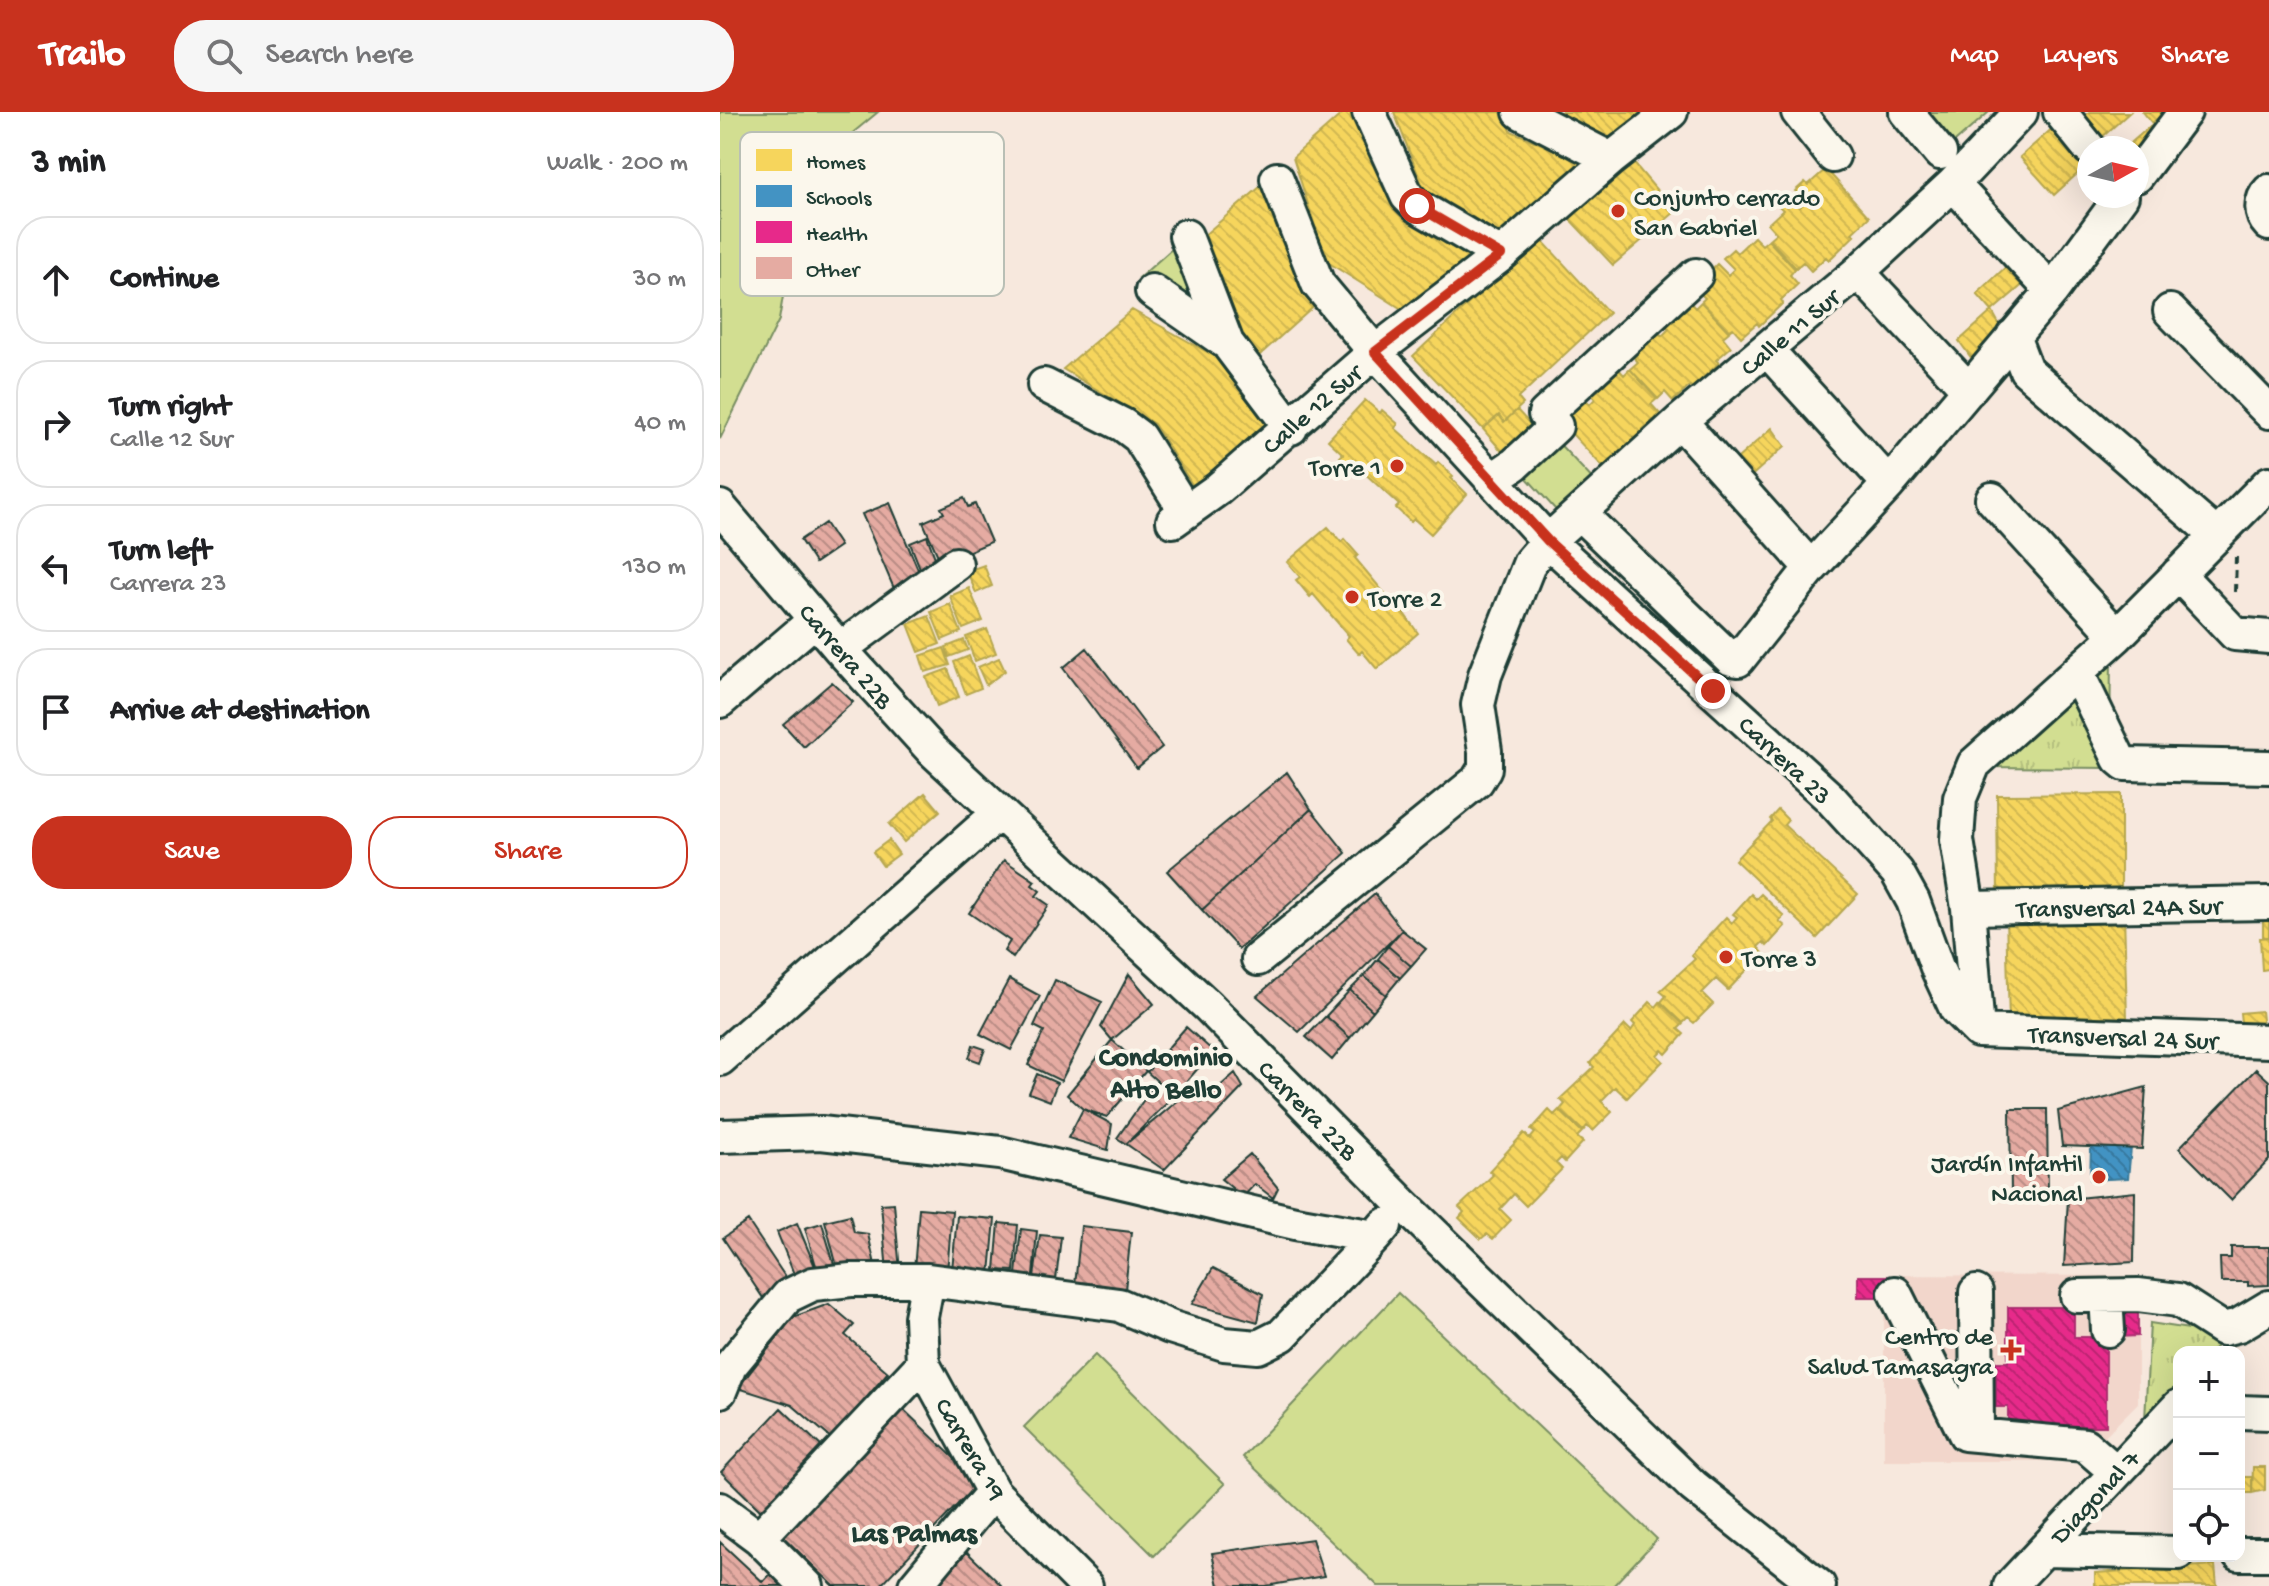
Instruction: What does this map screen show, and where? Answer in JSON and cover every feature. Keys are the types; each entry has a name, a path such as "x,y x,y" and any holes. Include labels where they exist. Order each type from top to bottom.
{"street":[{"path":"1369,112 1407,196 1417,206 1501,255"},
{"path":"1520,112 1611,159"},
{"name":"Calle 12 Sur","path":"1044,385 1123,425 1139,437 1180,516 1291,428 1375,352 1501,255 1611,159 1671,112"},
{"path":"1798,112 1833,156"},
{"path":"1906,112 1940,153"},
{"name":"Calle 11 Sur","path":"1258,959 1477,781 1485,768 1478,705 1485,675 1530,562 1548,541 1680,421 1858,272 1953,184 2021,112"},
{"path":"2060,112 2079,136"},
{"path":"2149,160 2185,112"},
{"name":"Carrera 23","path":"1277,179 1318,284 1375,352 1548,541 1829,797 1897,872 1913,901 1956,1009 1978,1031"},
{"path":"1953,184 2052,291"},
{"path":"2269,191 2262,209 2264,219 2269,224"},
{"path":"1579,513 1731,659 1738,660 1811,568 1889,484 2052,291 2113,208"},
{"path":"1186,236 1227,343 1291,428"},
{"path":"1858,272 1969,390"},
{"path":"1492,480 1515,464 1556,426 1545,414 1696,275"},
{"path":"1152,291 1227,343"},
{"path":"2170,311 2269,412"},
{"path":"2013,336 2026,370 2241,517"},
{"path":"1767,350 1889,484"},
{"path":"1680,421 1811,568"},
{"path":"1978,1031 1968,908 1957,840 1960,798 1974,764 2117,636 2178,574 2241,517 2269,483"},
{"path":"1992,499 2117,636"},
{"name":"Carrera 22B","path":"720,507 840,649 932,750 1208,1006 1403,1204 1693,1486 1819,1586"},
{"path":"840,649 956,564"},
{"path":"2178,574 2235,634 2269,637"},
{"path":"720,701 815,620"},
{"path":"2077,672 2119,759 2125,764 2269,767"},
{"path":"720,1059 999,813"},
{"name":"Transversal 24A Sur","path":"1968,908 2269,903"},
{"name":"Transversal 24 Sur","path":"1978,1031 2269,1041"},
{"path":"720,1136 821,1133 1000,1153 1295,1223 1375,1237"},
{"path":"720,1391 730,1366 788,1296 813,1284 851,1280 928,1280 1119,1305 1170,1327 1224,1344 1258,1347 1282,1335 1403,1204"},
{"name":"Carrera 19","path":"928,1280 921,1317 923,1364 993,1492 1086,1586"},
{"path":"1976,1292 1977,1435"},
{"path":"1895,1293 1965,1434 2085,1445 2116,1472"},
{"path":"2108,1330 2092,1296 2138,1295 2178,1300 2223,1329 2239,1325 2269,1308"},
{"path":"2234,1346 2269,1308"},
{"path":"759,1538 923,1364"},
{"path":"2245,1412 2269,1413"},
{"name":"Diagonal 7","path":"2010,1586 2173,1413"},
{"path":"915,1586 993,1492"},
{"path":"720,1509 759,1538 807,1586"},
{"path":"2044,1550 2173,1553"},
{"path":"2245,1554 2269,1554"}],"path":[{"path":"2235,634 2241,517"}],"shaded area":[{"name":"Centro de Salud Tamasagra","path":"1858,1275 2138,1276 2138,1403 2080,1461 1884,1461 1884,1298 1858,1297"}],"green space":[{"path":"720,112 878,112 854,132 740,132 740,296 783,296 779,320 720,439"},
{"path":"1918,112 1989,112 1948,148"},
{"path":"1183,239 1222,337 1139,278"},
{"path":"1551,435 1599,486 1564,519 1517,467"},
{"path":"2111,647 2110,768 1985,767"},
{"path":"1398,1293 1657,1539 1613,1586 1378,1586 1243,1457"},
{"path":"2150,1323 2228,1335 2217,1346 2173,1346 2173,1391 2145,1420"},
{"path":"1095,1355 1225,1484 1154,1556 1024,1427"}],"building: Homes":[{"path":"1344,112 1366,112 1405,212 1486,257 1416,318 1326,261 1293,157"},
{"path":"1394,112 1504,112 1511,131 1588,164 1503,241 1429,203"},
{"path":"1533,112 1653,112 1610,150"},
{"path":"2089,112 2130,112 2103,136 2097,136 2082,118"},
{"path":"2143,112 2165,112 2152,123"},
{"path":"2156,121 2164,131 2149,149 2149,136 2139,136"},
{"path":"2055,126 2077,151 2077,174 2054,195 2020,157"},
{"name":"Conjunto cerrado San Gabriel","path":"1627,155 1675,212 1613,265 1561,210"},
{"path":"1826,169 1869,217 1829,260 1826,257 1811,271 1803,262 1796,268 1769,239 1776,233 1768,224 1783,210 1779,206 1790,196 1800,207 1806,201 1795,191 1805,182 1808,185"},
{"path":"1267,181 1319,302 1252,362 1202,237"},
{"path":"1539,237 1609,313 1518,398 1523,404 1504,422 1499,415 1483,429 1413,356"},
{"path":"1754,237 1762,245 1768,240 1795,269 1790,275 1798,284 1759,326 1757,323 1741,337 1733,328 1729,331 1701,302 1705,298 1697,290 1712,276 1709,272 1717,264 1728,275 1734,269 1723,258 1733,249 1737,253"},
{"path":"2012,261 2027,281 1992,311 1977,294"},
{"path":"1687,299 1695,308 1701,302 1729,332 1723,337 1731,347 1692,388 1690,386 1673,401 1665,392 1658,399 1630,369 1638,362 1630,353 1652,325 1662,336 1669,329 1659,318"},
{"path":"1132,310 1236,368 1276,430 1198,494 1154,424 1063,369"},
{"path":"1992,311 2003,331 1972,359 1959,341"},
{"path":"1616,366 1624,375 1630,369 1657,399 1651,404 1660,414 1621,456 1618,453 1603,467 1559,420 1579,393 1590,404 1595,399 1586,388"},
{"name":"Torre 1","path":"1365,400 1398,424 1395,428 1436,465 1438,462 1467,494 1431,534 1414,519 1411,522 1396,508 1399,505 1359,468 1356,471 1340,457 1343,454 1328,440"},
{"path":"1517,410 1540,435 1511,462 1483,429 1499,415 1504,422"},
{"path":"1772,428 1785,446 1747,480 1730,465"},
{"name":"Torre 2","path":"1328,527 1358,555 1355,558 1390,600 1393,598 1418,633 1377,669 1362,651 1359,654 1346,639 1349,636 1313,594 1310,597 1296,580 1300,577 1287,562"},
{"path":"984,565 992,586 976,593 967,571"},
{"path":"969,588 983,621 963,629 950,596"},
{"path":"950,604 961,632 942,640 931,612"},
{"path":"929,616 940,644 919,652 908,624"},
{"path":"987,629 996,653 975,661 966,637"},
{"path":"964,640 968,650 949,657 946,647"},
{"path":"944,648 950,665 925,672 920,656"},
{"path":"969,656 981,688 966,694 954,662"},
{"path":"999,658 1005,671 986,685 978,667"},
{"path":"948,669 959,697 937,706 926,677"},
{"path":"925,793 940,811 904,842 889,824"},
{"path":"2121,794 2121,896 1998,900 1997,795"},
{"path":"1778,810 1788,820 1784,825 1858,894 1817,938 1735,860 1772,821 1770,819"},
{"path":"889,840 899,854 883,866 873,852"},
{"name":"Torre 3","path":"1751,894 1756,899 1761,894 1784,916 1779,921 1785,926 1767,946 1763,942 1758,947 1763,953 1728,990 1716,979 1702,993 1713,1004 1694,1023 1688,1018 1683,1023 1661,1002 1666,996 1660,991 1695,959 1691,955 1726,917 1732,923 1737,917 1733,914"},
{"path":"2124,914 2127,1017 2009,1021 2006,917"},
{"path":"2263,919 2269,919 2269,937 2263,937"},
{"path":"2269,937 2269,969 2262,970 2260,938"},
{"path":"1650,1002 1656,1007 1660,1002 1683,1024 1678,1029 1684,1034 1666,1054 1662,1050 1657,1055 1663,1061 1627,1098 1615,1087 1601,1101 1612,1112 1593,1131 1587,1126 1583,1131 1560,1110 1565,1104 1560,1099 1594,1067 1590,1063 1625,1025 1631,1031 1635,1025 1632,1022"},
{"path":"2261,1011 2263,1029 2242,1032 2240,1013"},
{"path":"1549,1110 1554,1115 1559,1110 1582,1132 1577,1137 1583,1142 1565,1162 1561,1158 1556,1163 1562,1169 1526,1206 1514,1194 1500,1209 1511,1220 1493,1239 1487,1234 1481,1239 1459,1218 1464,1212 1459,1207 1493,1175 1489,1171 1524,1133 1530,1139 1535,1133 1531,1130"},
{"path":"2253,1467 2265,1467 2265,1490 2252,1493"},
{"path":"2245,1477 2252,1477 2252,1493 2245,1493"},
{"path":"2215,1565 2217,1586 2095,1586 2095,1573"}],"building: Schools":[{"path":"2091,1147 2131,1148 2128,1178 2090,1180"}],"building: Health":[{"path":"1858,1276 1887,1276 1887,1297 1858,1297"},
{"name":"Centro de Salud Tamasagra","path":"2008,1307 2074,1307 2074,1337 2106,1337 2106,1426 2008,1426 2008,1407 1996,1407 1996,1362 2008,1362"},
{"path":"2117,1307 2138,1307 2138,1336 2117,1337"}],"building: Other":[{"path":"964,498 968,507 975,504 991,542 941,563 923,522 944,513 941,508"},
{"path":"890,503 922,579 895,591 862,514"},
{"path":"825,523 840,546 815,563 800,540"},
{"path":"927,536 938,566 922,573 910,543"},
{"path":"1087,648 1162,747 1137,768 1063,668"},
{"path":"832,682 853,702 804,747 783,724"},
{"path":"1287,772 1311,809 1202,910 1167,871"},
{"path":"1311,809 1346,853 1239,949 1202,910"},
{"path":"1004,860 1035,881 1032,885 1040,891 1036,896 1049,905 1013,958 1004,951 1010,941 969,913"},
{"path":"1375,894 1402,930 1299,1032 1257,996"},
{"path":"1402,930 1426,949 1411,966 1388,946"},
{"path":"1388,946 1411,966 1400,978 1378,959"},
{"path":"1378,959 1400,978 1386,995 1364,976"},
{"path":"1129,974 1154,1004 1112,1040 1101,1027"},
{"path":"1364,976 1386,995 1373,1011 1350,990"},
{"path":"1009,979 1040,996 1011,1050 980,1034"},
{"path":"1055,980 1102,1002 1061,1081 1028,1065 1044,1031 1034,1026"},
{"path":"1350,990 1373,1011 1350,1038 1326,1016"},
{"path":"1326,1016 1350,1038 1332,1060 1306,1037"},
{"path":"1186,1027 1213,1051 1174,1096 1147,1072"},
{"path":"1112,1040 1146,1071 1107,1117 1083,1109 1067,1095"},
{"path":"973,1045 985,1049 980,1062 969,1058"},
{"path":"2256,1069 2269,1081 2269,1160 2231,1200 2179,1148"},
{"path":"1235,1073 1243,1087 1164,1170 1126,1144 1192,1089 1201,1103"},
{"path":"1037,1074 1057,1083 1050,1101 1029,1093"},
{"path":"1157,1081 1174,1096 1126,1144 1117,1138"},
{"path":"2146,1087 2142,1149 2062,1146 2058,1111"},
{"path":"1083,1109 1112,1124 1108,1150 1068,1138"},
{"path":"2010,1109 2047,1109 2048,1194 2011,1194"},
{"path":"1250,1154 1278,1188 1273,1198 1255,1184 1243,1197 1221,1179"},
{"path":"2135,1192 2134,1262 2064,1266 2068,1199"},
{"path":"894,1203 900,1271 887,1272 881,1204"},
{"path":"919,1208 952,1211 947,1273 914,1270"},
{"path":"850,1215 854,1232 868,1234 876,1269 840,1278 825,1221"},
{"path":"957,1216 995,1219 990,1273 952,1270"},
{"path":"748,1221 788,1281 763,1298 723,1238"},
{"path":"797,1223 819,1276 798,1284 777,1232"},
{"path":"822,1223 836,1271 819,1276 805,1228"},
{"path":"999,1223 1018,1225 1014,1271 995,1270"},
{"path":"1081,1226 1131,1232 1125,1290 1075,1285"},
{"path":"1021,1229 1037,1231 1033,1276 1016,1274"},
{"path":"1040,1235 1061,1237 1056,1280 1034,1277"},
{"path":"2231,1247 2269,1247 2269,1285 2221,1282 2220,1258 2231,1258"},
{"path":"1213,1268 1263,1294 1258,1322 1192,1304"},
{"path":"829,1304 854,1325 845,1335 888,1372 832,1439 792,1405 738,1388 793,1317"},
{"path":"901,1407 979,1482 880,1586 834,1586 780,1534"},
{"path":"781,1408 823,1448 762,1512 721,1472"},
{"path":"1312,1539 1324,1576 1266,1586 1219,1586 1212,1553"},
{"path":"720,1542 763,1582 776,1568 795,1586 720,1586"},
{"path":"967,1552 1000,1586 939,1586 936,1583"}],"place":[{"name":"Conjunto cerrado San Gabriel","path":"1618,211"},
{"name":"Torre 1","path":"1397,466"},
{"name":"Torre 2","path":"1352,597"},
{"name":"Torre 3","path":"1726,957"},
{"name":"Jardín Infantil Nacional","path":"2099,1177"},
{"name":"Centro de Salud Tamasagra","path":"2011,1350"}],"district":[{"name":"Condominio Alto Bello","path":"1166,1071"},
{"name":"Las Palmas","path":"914,1531"}],"route":[{"path":"1417,206 1501,255 1375,352 1548,541 1713,691"}]}
